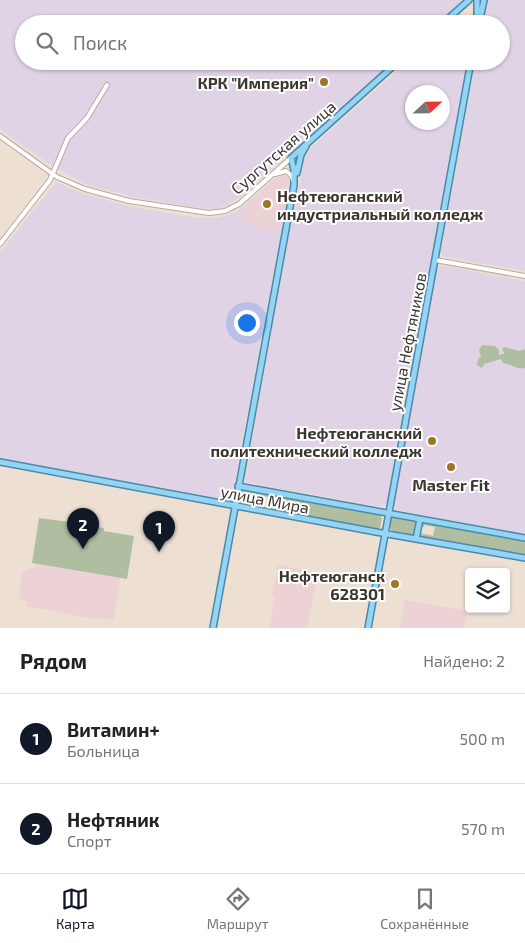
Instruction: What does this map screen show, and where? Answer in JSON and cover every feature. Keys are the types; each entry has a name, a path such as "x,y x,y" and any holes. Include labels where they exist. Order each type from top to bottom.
{"main road":[{"path":"452,15 469,0"},
{"path":"477,0 478,15"},
{"path":"480,15 484,0"},
{"name":"Сургутская улица","path":"291,158 389,70"},
{"name":"улица Нефтяников","path":"368,628 469,70"},
{"path":"213,628 294,186 301,155 308,142"},
{"path":"291,158 294,170 294,186"},
{"name":"улица Мира","path":"0,462 385,534 525,558"},
{"name":"улица Мира","path":"238,486 525,538"},
{"path":"416,539 420,519"}],"street":[{"path":"0,244 53,174 68,138 87,118 107,85"},
{"name":"Сургутская улица","path":"0,136 53,174 84,189 106,196 209,213 220,212 234,206 291,158"},
{"path":"271,176 280,171 286,171 291,175 294,186"},
{"path":"435,260 525,276"}],"shaded area":[{"path":"0,0 462,0 446,15 15,15 15,70 385,70 240,197 228,205 216,209 133,197 85,184 52,166 0,129"},
{"path":"486,0 525,0 525,271 445,257 441,251 473,70 510,70 510,15 484,15"},
{"path":"398,70 465,70 387,503 381,507 245,482 290,226 305,158 310,148"},
{"path":"281,176 289,178 290,184 233,491 230,498 222,501 0,459 0,252 56,182 80,193 132,207 199,218 217,218 240,209 274,179"},
{"name":"Нефтеюганский индустриальный колледж","path":"281,176 289,178 289,183 285,208 278,232 266,230 242,220 241,214 253,200"},
{"path":"443,266 525,281 525,535 394,508 437,270"},
{"path":"36,564 120,578 114,620 99,618 99,620 26,606 27,601 19,599 22,572 36,566"},
{"path":"278,565 318,573 307,628 270,628 275,595 272,595"},
{"path":"405,600 465,611 467,613 464,628 400,628"}],"green space":[{"path":"482,345 495,346 499,350 499,355 505,353 502,350 504,347 519,351 525,349 525,368 503,363 501,359 484,364 482,368 477,365 478,359 481,357 479,350"},
{"path":"243,490 378,513 382,518 380,528 374,529 282,512 282,500 254,494 251,506 243,505 240,501"},
{"path":"394,516 417,520 414,536 390,529 391,518"},
{"path":"39,518 92,524 92,526 104,528 104,531 134,536 127,579 32,563"},
{"path":"422,522 525,540 525,555 420,537 418,535 420,533 433,536 435,527 421,526"}],"place":[{"name":"КРК \"Империя\"","path":"324,82"},
{"name":"Нефтеюганский индустриальный колледж","path":"267,204"},
{"name":"Нефтеюганский политехнический колледж","path":"432,441"},
{"name":"Master Fit","path":"451,467"},
{"name":"Нефтяник","path":"83,549"},
{"name":"Витамин+","path":"159,552"},
{"name":"Нефтеюганск 628301","path":"395,584"}]}
